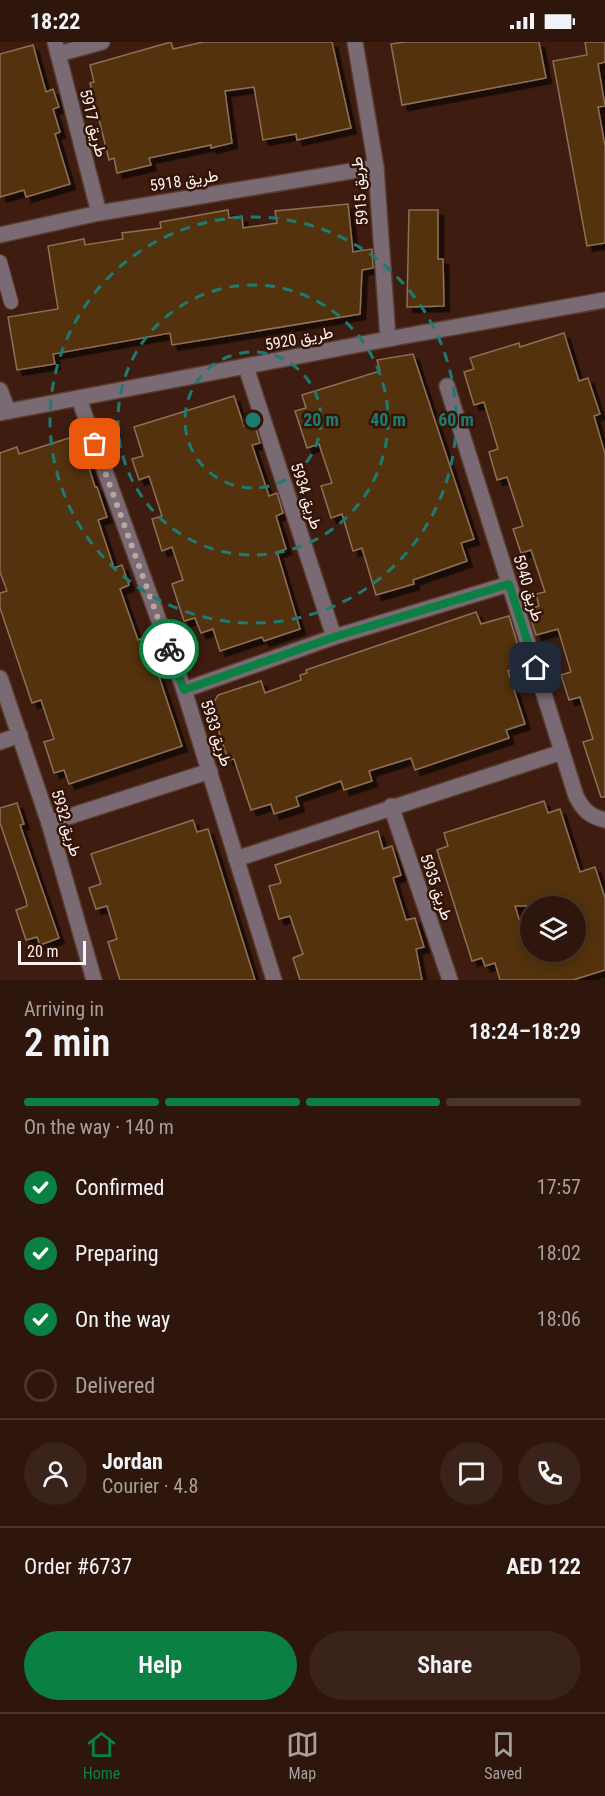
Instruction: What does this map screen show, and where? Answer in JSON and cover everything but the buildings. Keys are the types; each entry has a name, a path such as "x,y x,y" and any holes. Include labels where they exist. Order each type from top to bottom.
{"street":[{"path":"56,48 102,42"},
{"name":"طريق 5915","path":"355,42 376,167 388,339"},
{"name":"طريق 5917","path":"56,48 99,213"},
{"name":"طريق 5918","path":"0,235 99,213 376,167"},
{"name":"طريق 5920","path":"4,412 388,339 604,305"},
{"name":"طريق 5934","path":"246,367 334,637"},
{"name":"طريق 5940","path":"447,386 562,752 582,808 592,817 605,820"},
{"path":"0,390 4,412"},
{"name":"طريق 5933","path":"79,399 184,690 274,980"},
{"path":"184,690 334,637 509,584"},
{"name":"طريق 5932","path":"0,678 49,823 94,980"},
{"path":"0,742 20,735"},
{"path":"237,859 391,806 562,752"},
{"path":"49,823 210,771"},
{"name":"طريق 5935","path":"391,806 450,980"}],"lane":[{"path":"0,262 11,302"}],"way so far":[{"path":"95,444 169,649"}],"route":[{"path":"169,649 184,690 334,637 509,584 536,668"}]}
